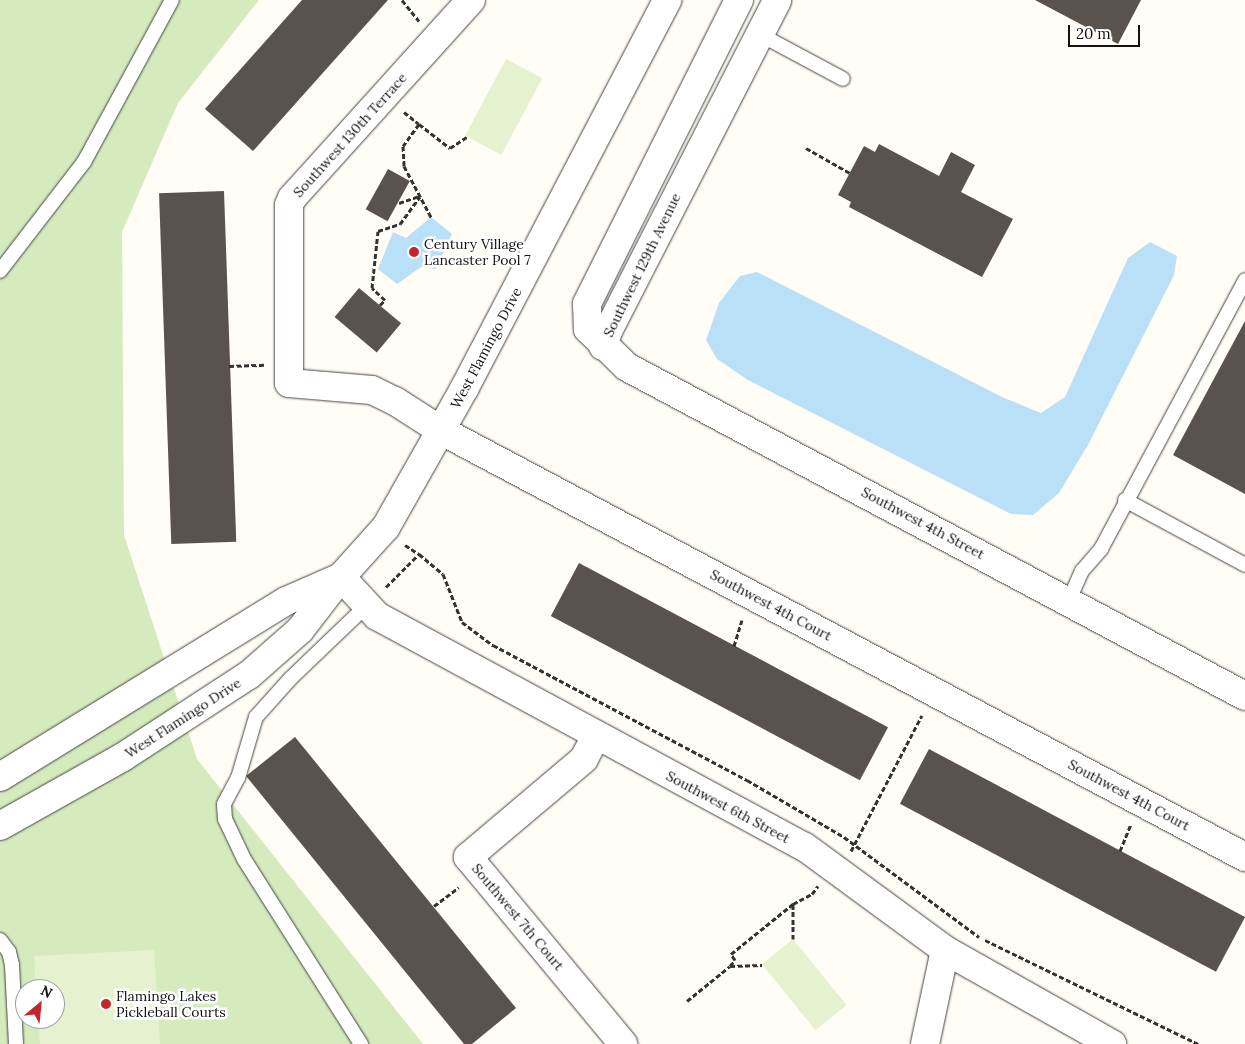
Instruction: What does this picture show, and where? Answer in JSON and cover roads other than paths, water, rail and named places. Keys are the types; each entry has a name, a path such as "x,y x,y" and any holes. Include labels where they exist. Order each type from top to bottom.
{"street":[{"name":"Southwest 130th Terrace","path":"289,374 289,205 472,0"},
{"name":"West Flamingo Drive","path":"0,826 123,756 250,675 300,630 341,577 390,522 442,431 668,0"},
{"name":"Southwest 129th Avenue","path":"739,0 588,304 588,329 604,346 622,303 776,0"},
{"name":"Southwest 4th Street","path":"604,346 627,367 1068,600 1245,696"},
{"name":"Southwest 4th Court","path":"289,374 372,390 442,431 1245,856"},
{"name":"West Flamingo Drive","path":"0,776 286,601 341,577"},
{"name":"Southwest 6th Street","path":"341,577 376,616 805,847 945,950 1112,1044"},
{"name":"Southwest 7th Court","path":"596,736 584,759 468,857 623,1044"},
{"path":"925,1044 945,950"}],"lane":[{"path":"0,271 84,162 172,0"},
{"path":"760,34 843,79"},
{"path":"1068,600 1082,572 1101,549 1125,500 1245,280"},
{"path":"1125,500 1245,564"},
{"path":"362,1044 244,859 225,819 224,804 238,778 256,717 291,678 366,605"},
{"path":"0,940 9,952 12,965 16,1038 8,1044"}],"water":[{"name":"Century Village Lancaster Pool 7","path":"431,217 452,234 436,269 421,267 397,284 378,269 393,232 406,238"},
{"path":"1150,242 1177,256 1174,275 1089,443 1059,493 1033,515 1011,514 748,380 717,359 706,340 719,303 740,276 757,272 1002,397 1041,413 1065,397 1128,258"}],"place":[{"name":"Century Village Lancaster Pool 7","path":"414,252"},
{"name":"Flamingo Lakes Pickleball Courts","path":"106,1004"}]}
